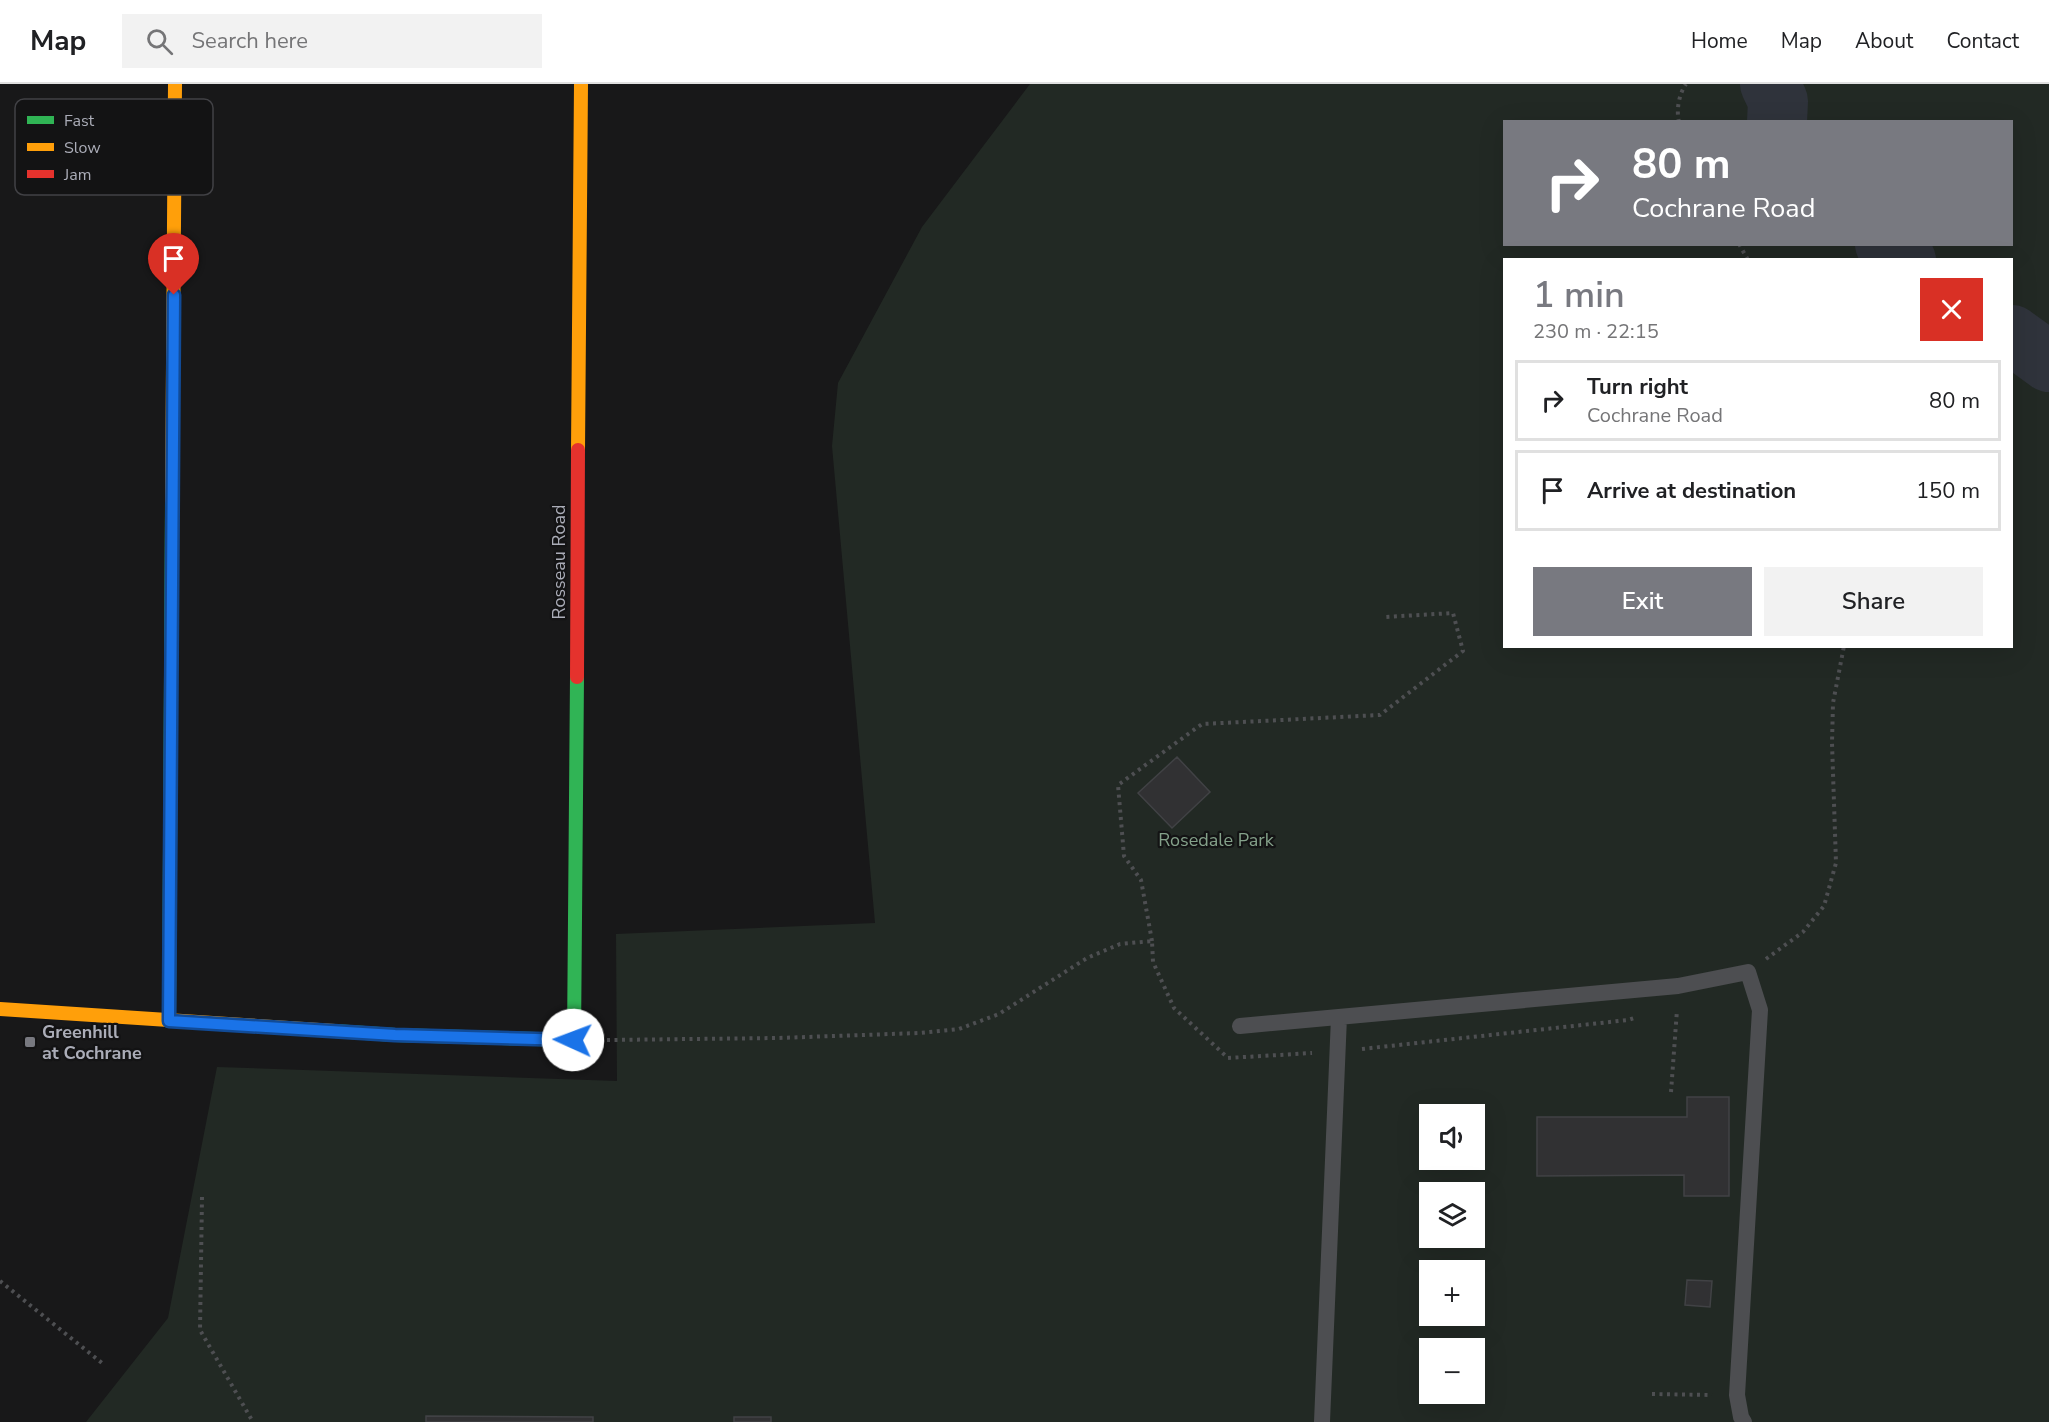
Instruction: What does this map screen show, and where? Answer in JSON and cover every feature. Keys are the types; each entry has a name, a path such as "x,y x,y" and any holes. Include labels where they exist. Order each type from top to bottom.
{"street":[{"path":"175,84 175,99"},
{"name":"Rosseau Road","path":"573,1040 581,84"},
{"path":"169,1021 174,195"},
{"path":"0,1009 395,1035 573,1040"}],"lane":[{"path":"1240,1026 1678,986 1748,972 1760,1010 1737,1395 1744,1422"},
{"path":"1322,1422 1339,1017"}],"path":[{"path":"1679,120 1680,100 1686,84"},
{"path":"1385,617 1453,614 1463,651 1380,715 1202,724 1118,785 1124,856 1141,879 1152,941 1153,962 1174,1008 1228,1058 1338,1052 1628,1020 1638,1016"},
{"path":"1748,972 1803,932 1824,906 1836,863 1833,703 1844,648"},
{"path":"573,1040 778,1038 919,1033 959,1029 999,1014 1087,958 1120,944 1152,941"},
{"path":"1671,1092 1678,986"},
{"path":"202,1197 200,1330 253,1422"},
{"path":"0,1281 102,1363"},
{"path":"1652,1394 1737,1395"}],"green space":[{"name":"Rosedale Park","path":"1030,84 2049,84 2049,1422 86,1422 168,1318 217,1067 617,1081 616,934 875,923 832,446 838,383 922,227"}],"building":[{"path":"1177,757 1210,792 1172,828 1138,793"},
{"path":"1687,1097 1729,1097 1729,1196 1684,1196 1684,1175 1537,1176 1537,1117 1687,1117"},
{"path":"1687,1280 1712,1281 1710,1307 1685,1305"},
{"path":"426,1416 593,1417 593,1422 426,1422"},
{"path":"734,1417 771,1417 771,1422 734,1422"}],"waterway":[{"path":"1770,84 1778,101 1777,120"},
{"path":"1888,246 1903,258"},
{"path":"2013,336 2049,362"}],"traffic: fast":[{"path":"169,1021 172,501"},
{"path":"335,1031 574,1040 577,677"}],"traffic: slow":[{"path":"175,84 175,99"},
{"path":"578,450 581,84"},
{"path":"172,501 174,195"},
{"path":"0,1009 335,1031"}],"traffic: jam":[{"path":"577,677 578,450"}],"place":[{"name":"Greenhill at Cochrane","path":"30,1042"}],"route":[{"path":"174,295 169,1021 395,1035 573,1040"}]}
